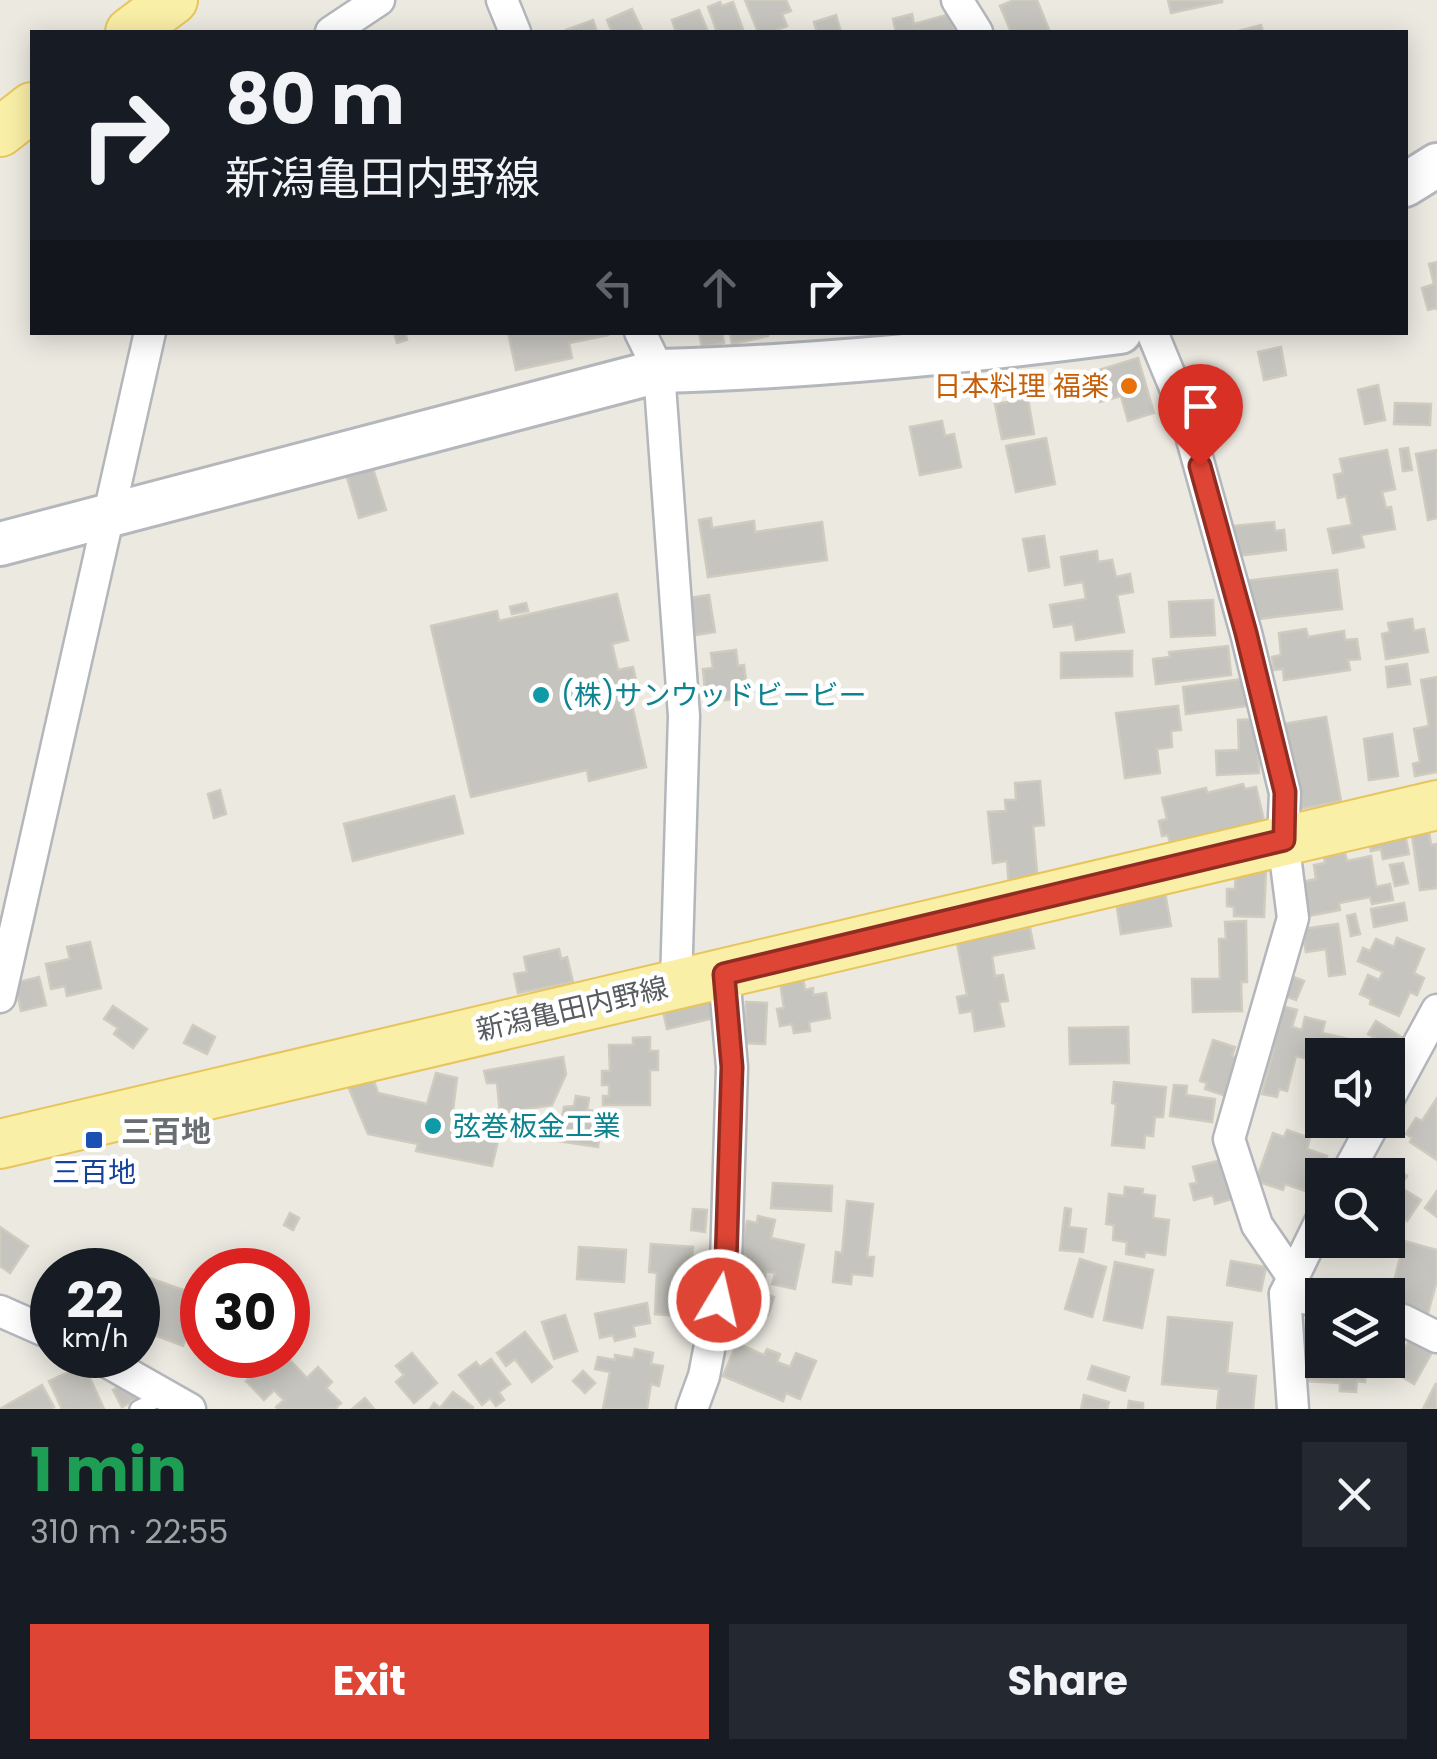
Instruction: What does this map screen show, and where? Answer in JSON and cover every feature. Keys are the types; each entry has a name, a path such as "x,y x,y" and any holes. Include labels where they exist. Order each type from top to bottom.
{"main road":[{"path":"133,30 173,0"},
{"path":"0,132 30,109"},
{"name":"新潟亀田内野線","path":"0,1144 1437,805"}],"street":[{"path":"334,30 379,0"},
{"path":"502,0 515,30"},
{"path":"957,0 977,30"},
{"path":"1408,183 1437,165"},
{"path":"0,997 149,335"},
{"path":"641,335 658,371 684,716 676,984"},
{"path":"0,544 658,371 758,368 978,351 1098,335"},
{"path":"1153,335 1184,407 1285,792 1284,840 1293,918 1229,1140 1256,1225 1289,1285 1293,1409"},
{"path":"692,1409 704,1376 726,1262 732,1067 724,974"},
{"path":"1405,1069 1437,1010"},
{"path":"1289,1285 1305,1253"},
{"path":"1289,1285 1305,1293"},
{"path":"0,1311 30,1324"},
{"path":"1405,1321 1437,1337"},
{"path":"127,1378 164,1404"}],"building":[{"path":"745,0 786,0 791,11 782,14 787,26 757,30"},
{"path":"1014,0 1037,0 1049,30 1010,30 1000,6"},
{"path":"1168,0 1222,0 1222,2 1171,13"},
{"path":"733,2 743,30 716,30 708,7"},
{"path":"632,9 642,30 611,30 607,20"},
{"path":"699,10 707,30 675,30 672,20"},
{"path":"912,14 914,24 950,14 954,30 896,30 893,19"},
{"path":"836,15 840,30 816,30 814,22"},
{"path":"593,20 596,30 566,30"},
{"path":"1437,262 1437,310 1428,310 1422,288 1434,284 1429,264"},
{"path":"395,335 406,335 407,340 397,343"},
{"path":"509,335 608,335 569,343 572,358 516,370"},
{"path":"700,335 723,335 724,343 702,347"},
{"path":"730,335 768,335 768,336 732,344"},
{"path":"1281,347 1286,375 1264,380 1258,352"},
{"path":"1138,358 1154,413 1128,421 1121,396 1100,402 1092,372"},
{"path":"1378,385 1385,420 1365,424 1358,390"},
{"path":"1028,399 1034,434 1002,439 995,404"},
{"path":"1395,403 1431,404 1430,425 1394,424"},
{"path":"942,421 945,436 954,434 961,467 920,475 910,427"},
{"path":"1046,438 1055,484 1016,492 1006,446"},
{"path":"1408,448 1412,470 1403,471 1400,449"},
{"path":"1387,450 1395,489 1382,492 1386,508 1391,507 1395,529 1361,535 1364,547 1333,553 1328,529 1352,525 1346,496 1338,498 1334,475 1343,473 1340,459"},
{"path":"1437,450 1437,518 1428,520 1416,454"},
{"path":"373,469 386,510 359,518 347,477"},
{"path":"711,518 712,528 754,521 755,532 822,522 827,560 708,577 699,520"},
{"path":"1274,522 1275,531 1284,530 1286,550 1236,556 1232,526"},
{"path":"1044,536 1049,567 1029,571 1023,539"},
{"path":"1097,551 1098,562 1112,560 1116,577 1130,574 1133,592 1117,595 1124,632 1076,640 1073,624 1054,627 1050,605 1086,599 1083,582 1065,585 1061,557"},
{"path":"1337,570 1342,609 1250,620 1244,581"},
{"name":"(株)サンウッドビービー","path":"617,594 628,640 612,644 618,670 633,667 639,694 630,696 646,767 589,781 587,770 471,797 431,626 497,611 499,621"},
{"path":"709,595 715,632 695,635 689,598"},
{"path":"1213,600 1215,635 1171,637 1169,602"},
{"path":"526,603 528,611 512,614 510,607"},
{"path":"1412,619 1414,631 1424,629 1428,652 1386,659 1382,634 1390,632 1388,623"},
{"path":"1306,629 1308,637 1344,631 1345,640 1357,639 1360,659 1348,660 1350,670 1284,680 1283,669 1274,670 1272,657 1281,655 1279,633"},
{"path":"1228,646 1231,675 1156,684 1153,659 1170,657 1169,652"},
{"path":"736,650 738,666 744,665 748,698 706,702 703,669 713,668 711,653"},
{"path":"1132,651 1132,676 1061,678 1061,653"},
{"path":"1407,664 1410,684 1388,687 1386,667"},
{"path":"1437,677 1437,772 1415,776 1413,764 1420,762 1414,729 1429,726 1421,680"},
{"path":"1243,679 1247,706 1186,714 1183,687"},
{"path":"1178,706 1181,730 1171,731 1172,747 1157,749 1160,773 1125,778 1116,713"},
{"path":"1326,717 1341,801 1299,809 1283,724"},
{"path":"1257,719 1259,773 1217,775 1216,751 1239,750 1238,720"},
{"path":"1392,734 1398,776 1369,780 1364,739"},
{"path":"1040,781 1044,825 1033,826 1038,883 1009,886 1007,861 993,863 988,812 1006,811 1005,800 1016,800 1015,783"},
{"path":"1243,784 1245,789 1256,787 1265,825 1171,847 1168,835 1162,836 1159,821 1167,819 1162,798"},
{"path":"220,790 226,814 214,818 208,794"},
{"path":"454,796 463,833 353,861 344,824"},
{"path":"1403,825 1409,854 1383,859 1381,849 1371,851 1366,832"},
{"path":"1429,832 1431,845 1437,844 1437,888 1420,890 1412,835"},
{"path":"1345,853 1347,861 1371,856 1376,887 1390,884 1393,900 1372,904 1370,897 1339,903 1340,910 1308,916 1302,882 1316,879 1314,865 1325,863 1324,857"},
{"path":"1403,863 1408,883 1395,886 1390,865"},
{"path":"1236,867 1266,868 1264,917 1234,916 1234,907 1227,906 1227,889 1235,889"},
{"path":"1164,887 1171,926 1121,934 1115,894"},
{"path":"1404,903 1407,920 1374,927 1371,909"},
{"path":"1355,914 1360,934 1351,936 1347,916"},
{"path":"1246,921 1247,982 1241,982 1242,1011 1193,1012 1192,979 1220,979 1219,939 1226,939 1225,922"},
{"path":"1338,924 1345,974 1329,976 1326,949 1306,952 1302,929"},
{"path":"969,928 988,935 1030,928 1034,948 992,956 995,976 1003,975 1008,1001 999,1002 1004,1026 975,1031 972,1011 960,1013 957,997 967,995 957,943 971,940"},
{"path":"1397,938 1424,949 1414,973 1424,978 1417,995 1410,992 1399,1016 1370,1004 1371,999 1360,994 1368,975 1379,980 1383,972 1358,961 1363,948 1370,951 1376,939 1394,947"},
{"path":"90,942 101,988 67,996 65,986 51,989 46,964 70,959 67,947"},
{"path":"559,949 561,959 567,957 573,982 518,993 514,974 527,972 524,957"},
{"path":"1291,976 1304,981 1296,1000 1284,996"},
{"path":"39,977 46,1005 21,1011 15,983"},
{"path":"803,978 805,990 813,988 813,995 826,993 830,1018 809,1022 810,1031 794,1033 792,1024 780,1026 777,1009 784,1008 780,982"},
{"path":"714,990 714,1018 667,1029 661,1002"},
{"path":"746,1002 767,1003 765,1044 745,1043"},
{"path":"1277,1005 1297,1010 1292,1027 1302,1030 1305,1017 1325,1022 1322,1033 1344,1038 1305,1038 1305,1058 1296,1056 1287,1091 1279,1089 1277,1097 1262,1094 1274,1048 1267,1047"},
{"path":"113,1006 147,1029 133,1048 114,1034 118,1028 104,1019"},
{"path":"1376,1021 1402,1038 1374,1038 1368,1034"},
{"path":"193,1025 215,1037 207,1054 184,1043"},
{"path":"1128,1027 1129,1063 1070,1064 1069,1028"},
{"path":"650,1037 650,1051 658,1051 658,1070 650,1070 650,1105 603,1105 603,1096 609,1096 609,1085 602,1085 602,1071 610,1071 609,1045 633,1045 633,1038"},
{"path":"1213,1040 1235,1047 1232,1056 1240,1059 1229,1097 1205,1089 1207,1083 1200,1081"},
{"path":"563,1057 566,1074 552,1105 500,1113 497,1083 487,1083 484,1071"},
{"name":"弦巻板金工業","path":"371,1073 378,1093 427,1104 436,1073 457,1078 453,1110 503,1119 492,1166 416,1151 418,1144 368,1134 348,1086"},
{"path":"1114,1082 1166,1087 1163,1117 1155,1117 1153,1136 1145,1135 1144,1148 1112,1145"},
{"path":"1174,1085 1187,1086 1186,1095 1215,1099 1212,1122 1170,1116"},
{"path":"576,1096 589,1098 587,1110 602,1112 598,1147 558,1141 564,1107 574,1106"},
{"path":"1437,1098 1437,1160 1410,1142 1412,1138 1406,1134 1416,1118 1422,1121"},
{"path":"1287,1130 1310,1138 1307,1149 1327,1156 1305,1158 1305,1191 1285,1184 1283,1190 1256,1181 1273,1133 1284,1137"},
{"path":"1222,1160 1232,1199 1215,1204 1213,1195 1194,1200 1190,1184 1197,1183 1193,1167"},
{"path":"773,1183 832,1186 831,1211 771,1208"},
{"path":"1125,1187 1143,1189 1142,1194 1155,1196 1153,1218 1169,1220 1165,1255 1126,1254 1127,1242 1113,1240 1114,1225 1106,1224 1109,1194 1124,1196"},
{"path":"1405,1190 1421,1200 1405,1220"},
{"path":"1437,1191 1437,1217 1425,1208"},
{"path":"847,1201 873,1204 867,1257 874,1257 872,1276 852,1274 851,1284 833,1282 836,1252 842,1253"},
{"path":"1065,1208 1071,1209 1069,1227 1086,1229 1083,1252 1060,1250"},
{"path":"693,1209 707,1210 705,1232 691,1230"},
{"path":"290,1213 299,1218 293,1230 284,1225"},
{"path":"758,1216 775,1220 771,1238 804,1245 795,1289 772,1284 775,1273 766,1271 763,1287 746,1283 748,1272 736,1269 747,1221 757,1223"},
{"path":"0,1227 28,1246 10,1273 0,1266"},
{"path":"1405,1241 1437,1250 1437,1280 1427,1317 1405,1311 1405,1278 1395,1278 1400,1258 1405,1258"},
{"path":"651,1244 693,1247 692,1256 703,1256 703,1271 693,1270 690,1317 655,1314 657,1273 649,1272"},
{"path":"579,1247 626,1250 624,1282 577,1279"},
{"path":"1080,1259 1106,1267 1092,1317 1065,1309"},
{"path":"1231,1261 1266,1267 1261,1291 1227,1285"},
{"path":"1115,1262 1153,1270 1142,1328 1104,1320"},
{"path":"160,1282 180,1289 180,1345 160,1337"},
{"path":"757,1291 774,1297 768,1315 751,1310"},
{"path":"647,1303 650,1323 633,1326 635,1336 615,1341 613,1335 600,1338 595,1314"},
{"path":"565,1315 577,1351 554,1359 542,1322"},
{"path":"1168,1317 1232,1323 1227,1373 1256,1376 1253,1409 1217,1409 1219,1389 1162,1384"},
{"path":"525,1332 552,1367 532,1382 515,1359 506,1366 497,1353"},
{"path":"1412,1336 1434,1349 1414,1384 1404,1378 1405,1348"},
{"path":"737,1343 764,1355 767,1349 780,1354 777,1362 790,1367 796,1353 816,1361 800,1399 786,1393 783,1401 723,1376"},
{"path":"635,1349 653,1353 651,1364 663,1366 659,1386 651,1384 647,1409 603,1409 610,1372 595,1369 598,1357 633,1358"},
{"path":"412,1353 437,1383 414,1403 396,1382 404,1375 396,1366"},
{"path":"491,1359 510,1384 499,1392 504,1400 496,1406 490,1398 482,1405 459,1375 476,1362 480,1367"},
{"path":"1092,1366 1129,1377 1125,1391 1088,1379"},
{"path":"318,1367 332,1382 326,1388 341,1403 335,1409 278,1409 284,1400 274,1390 264,1400 246,1381 310,1378"},
{"path":"583,1371 595,1383 585,1393 573,1381"},
{"path":"90,1378 104,1409 62,1409 49,1381"},
{"path":"1365,1378 1365,1382 1357,1381 1356,1392 1340,1391 1340,1383 1306,1381"},
{"path":"132,1379 142,1396 122,1407 113,1390"},
{"path":"1436,1383 1437,1409 1423,1409"},
{"path":"42,1385 54,1407 0,1409"},
{"path":"453,1392 472,1409 430,1409 434,1403 440,1408"},
{"path":"1084,1395 1109,1402 1107,1409 1081,1409"},
{"path":"365,1398 374,1409 352,1409"},
{"path":"1129,1401 1143,1403 1143,1409 1128,1409"}],"place":[{"name":"日本料理 福楽","path":"1129,386"},
{"name":"(株)サンウッドビービー","path":"541,695"},
{"name":"弦巻板金工業","path":"433,1126"},
{"name":"三百地","path":"94,1140"}],"district":[{"name":"三百地","path":"166,1131"}],"route":[{"path":"719,1300 726,1262 732,1067 724,974 1284,840 1285,792 1200,466"}]}
